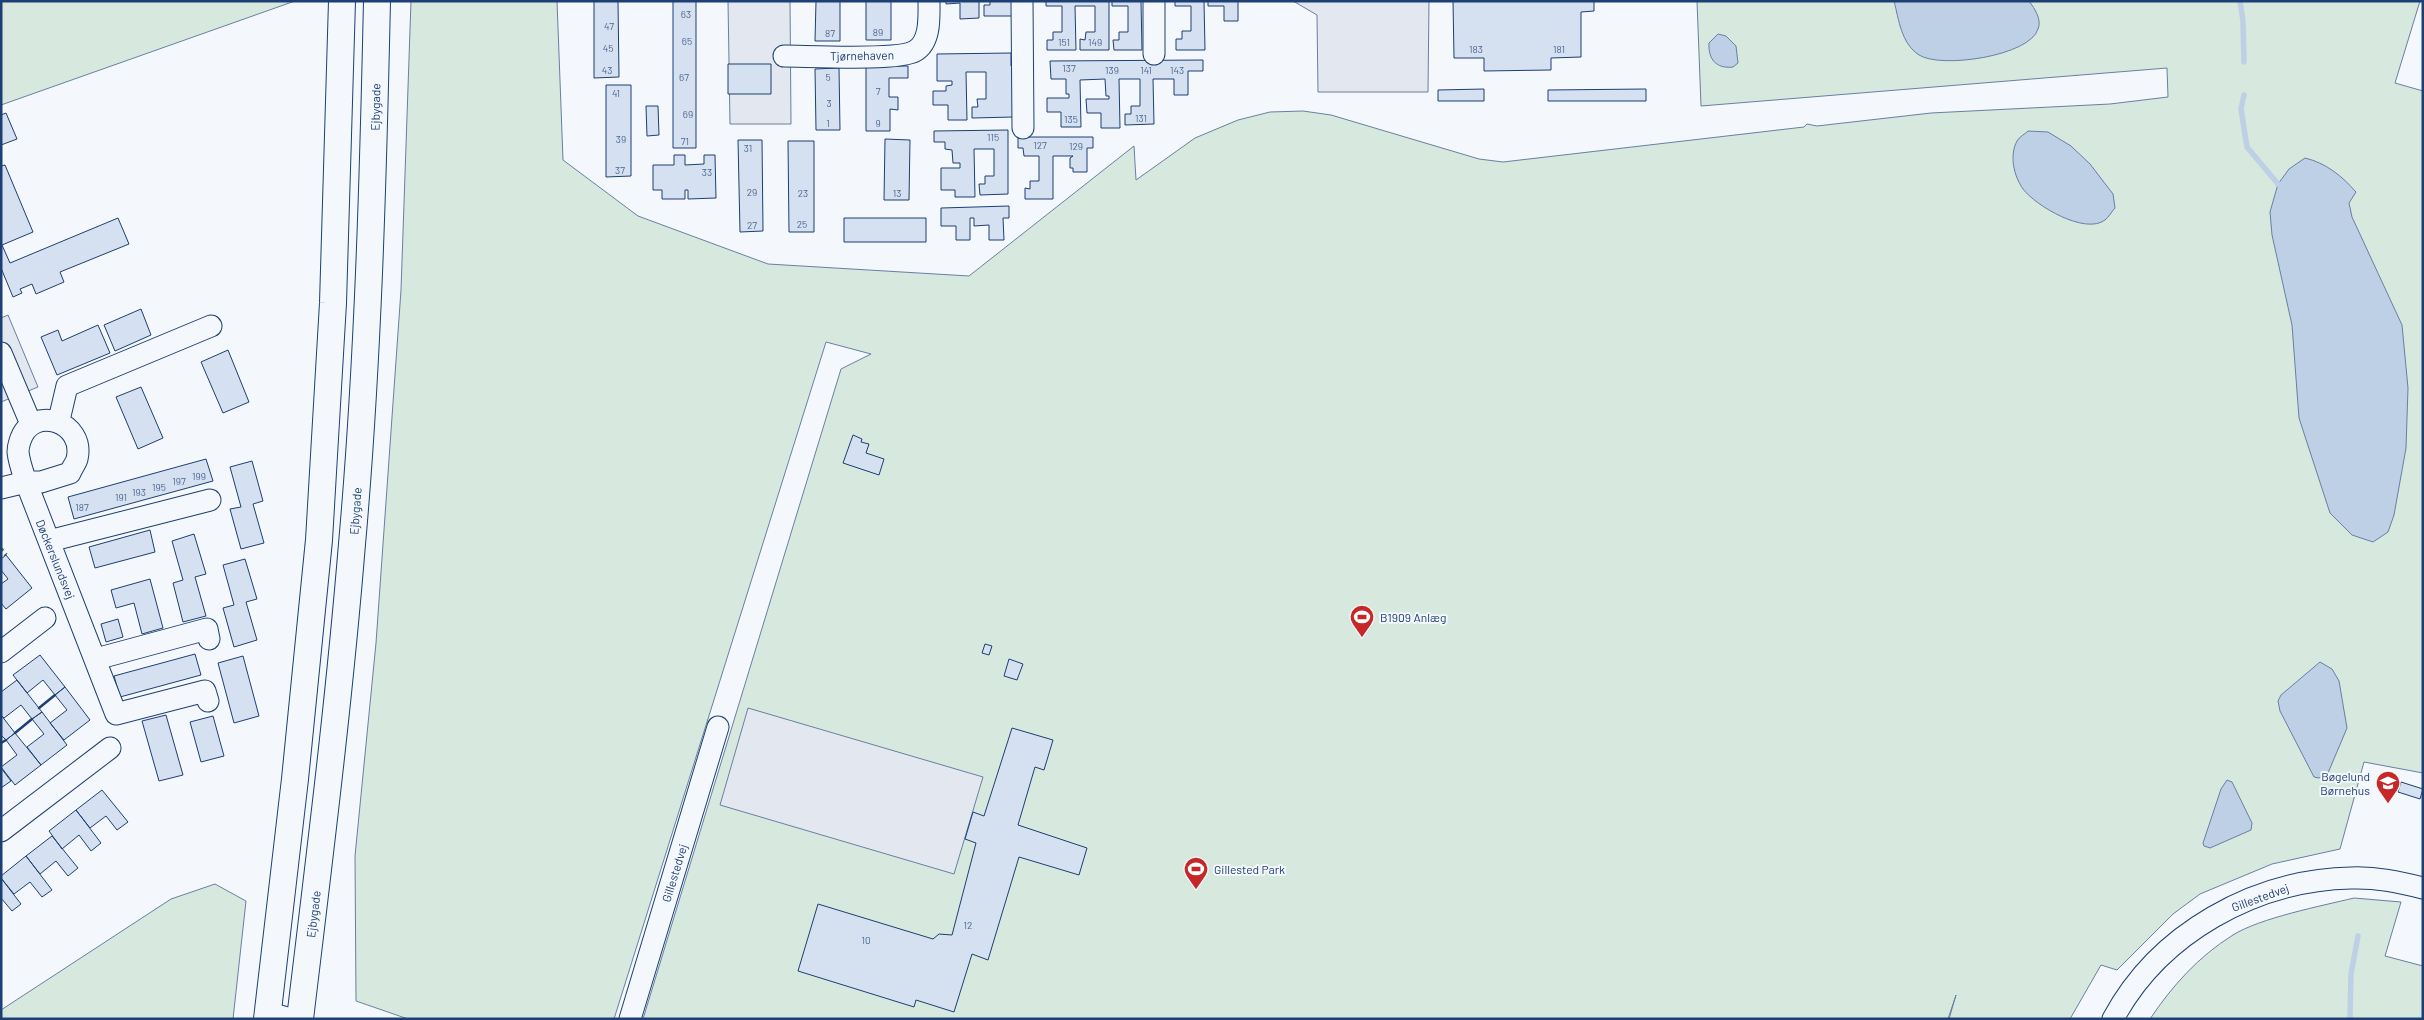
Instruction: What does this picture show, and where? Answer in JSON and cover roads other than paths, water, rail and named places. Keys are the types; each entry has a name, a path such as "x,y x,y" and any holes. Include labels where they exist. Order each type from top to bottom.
{"main road":[{"path":"275,1017 295,779 319,540 333,303 342,1"},
{"name":"Ejbygade","path":"300,1019 328,784 353,543 368,304 377,1"}],"street":[{"name":"Tjørnehaven","path":"784,56 892,56 916,51 926,38 929,1"},
{"path":"1022,1 1023,128"},
{"path":"1154,1 1154,54"},
{"path":"59,420 67,386 211,326"},
{"path":"1,353 31,424 44,419 59,420 72,431 77,446 77,458 70,472 42,482 26,482 1,488"},
{"name":"Døckerslundsvej","path":"31,424 23,433 18,450 26,482 87,635 116,714 205,691 208,701"},
{"path":"49,541 210,500"},
{"path":"1,652 45,618"},
{"path":"96,659 207,629 209,639"},
{"name":"Gillestedvej","path":"630,1019 718,727"},
{"path":"1,831 110,748"},
{"name":"Gillestedvej","path":"2113,1019 2120,1006 2151,967 2189,932 2236,903 2286,887 2351,878 2388,880 2423,888"}],"water":[{"path":"1894,1 2029,1 2037,15 2039,26 2031,38 2003,53 1964,60 1946,61 1930,59 1919,55 1904,38"},
{"path":"1718,34 1726,36 1736,46 1738,63 1733,67 1718,65 1710,54 1709,43"},
{"path":"2028,131 2048,132 2071,146 2090,164 2113,194 2115,208 2105,220 2096,224 2086,224 2061,217 2029,196 2017,178 2013,159 2013,153 2018,140"},
{"path":"2305,158 2320,163 2333,171 2356,192 2349,203 2352,217 2402,325 2408,388 2406,448 2394,515 2388,532 2373,542 2352,535 2330,513 2299,418 2292,325 2272,235 2270,212 2278,184 2289,169"},
{"path":"2320,662 2332,669 2339,681 2347,728 2328,773 2319,778 2314,777 2280,711 2278,701 2281,695"},
{"path":"2227,780 2232,782 2252,823 2251,830 2210,848 2204,846 2203,843 2221,789"}],"waterway":[{"path":"2240,1 2243,21 2244,62"},
{"path":"2244,95 2241,109 2247,147 2278,184"},
{"path":"2350,1019 2351,974 2358,936"}],"place":[{"name":"B1909 Anlæg","path":"1362,638"},
{"name":"Bøgelund Børnehus","path":"2388,804"},
{"name":"Gillested Park","path":"1196,890"}]}
